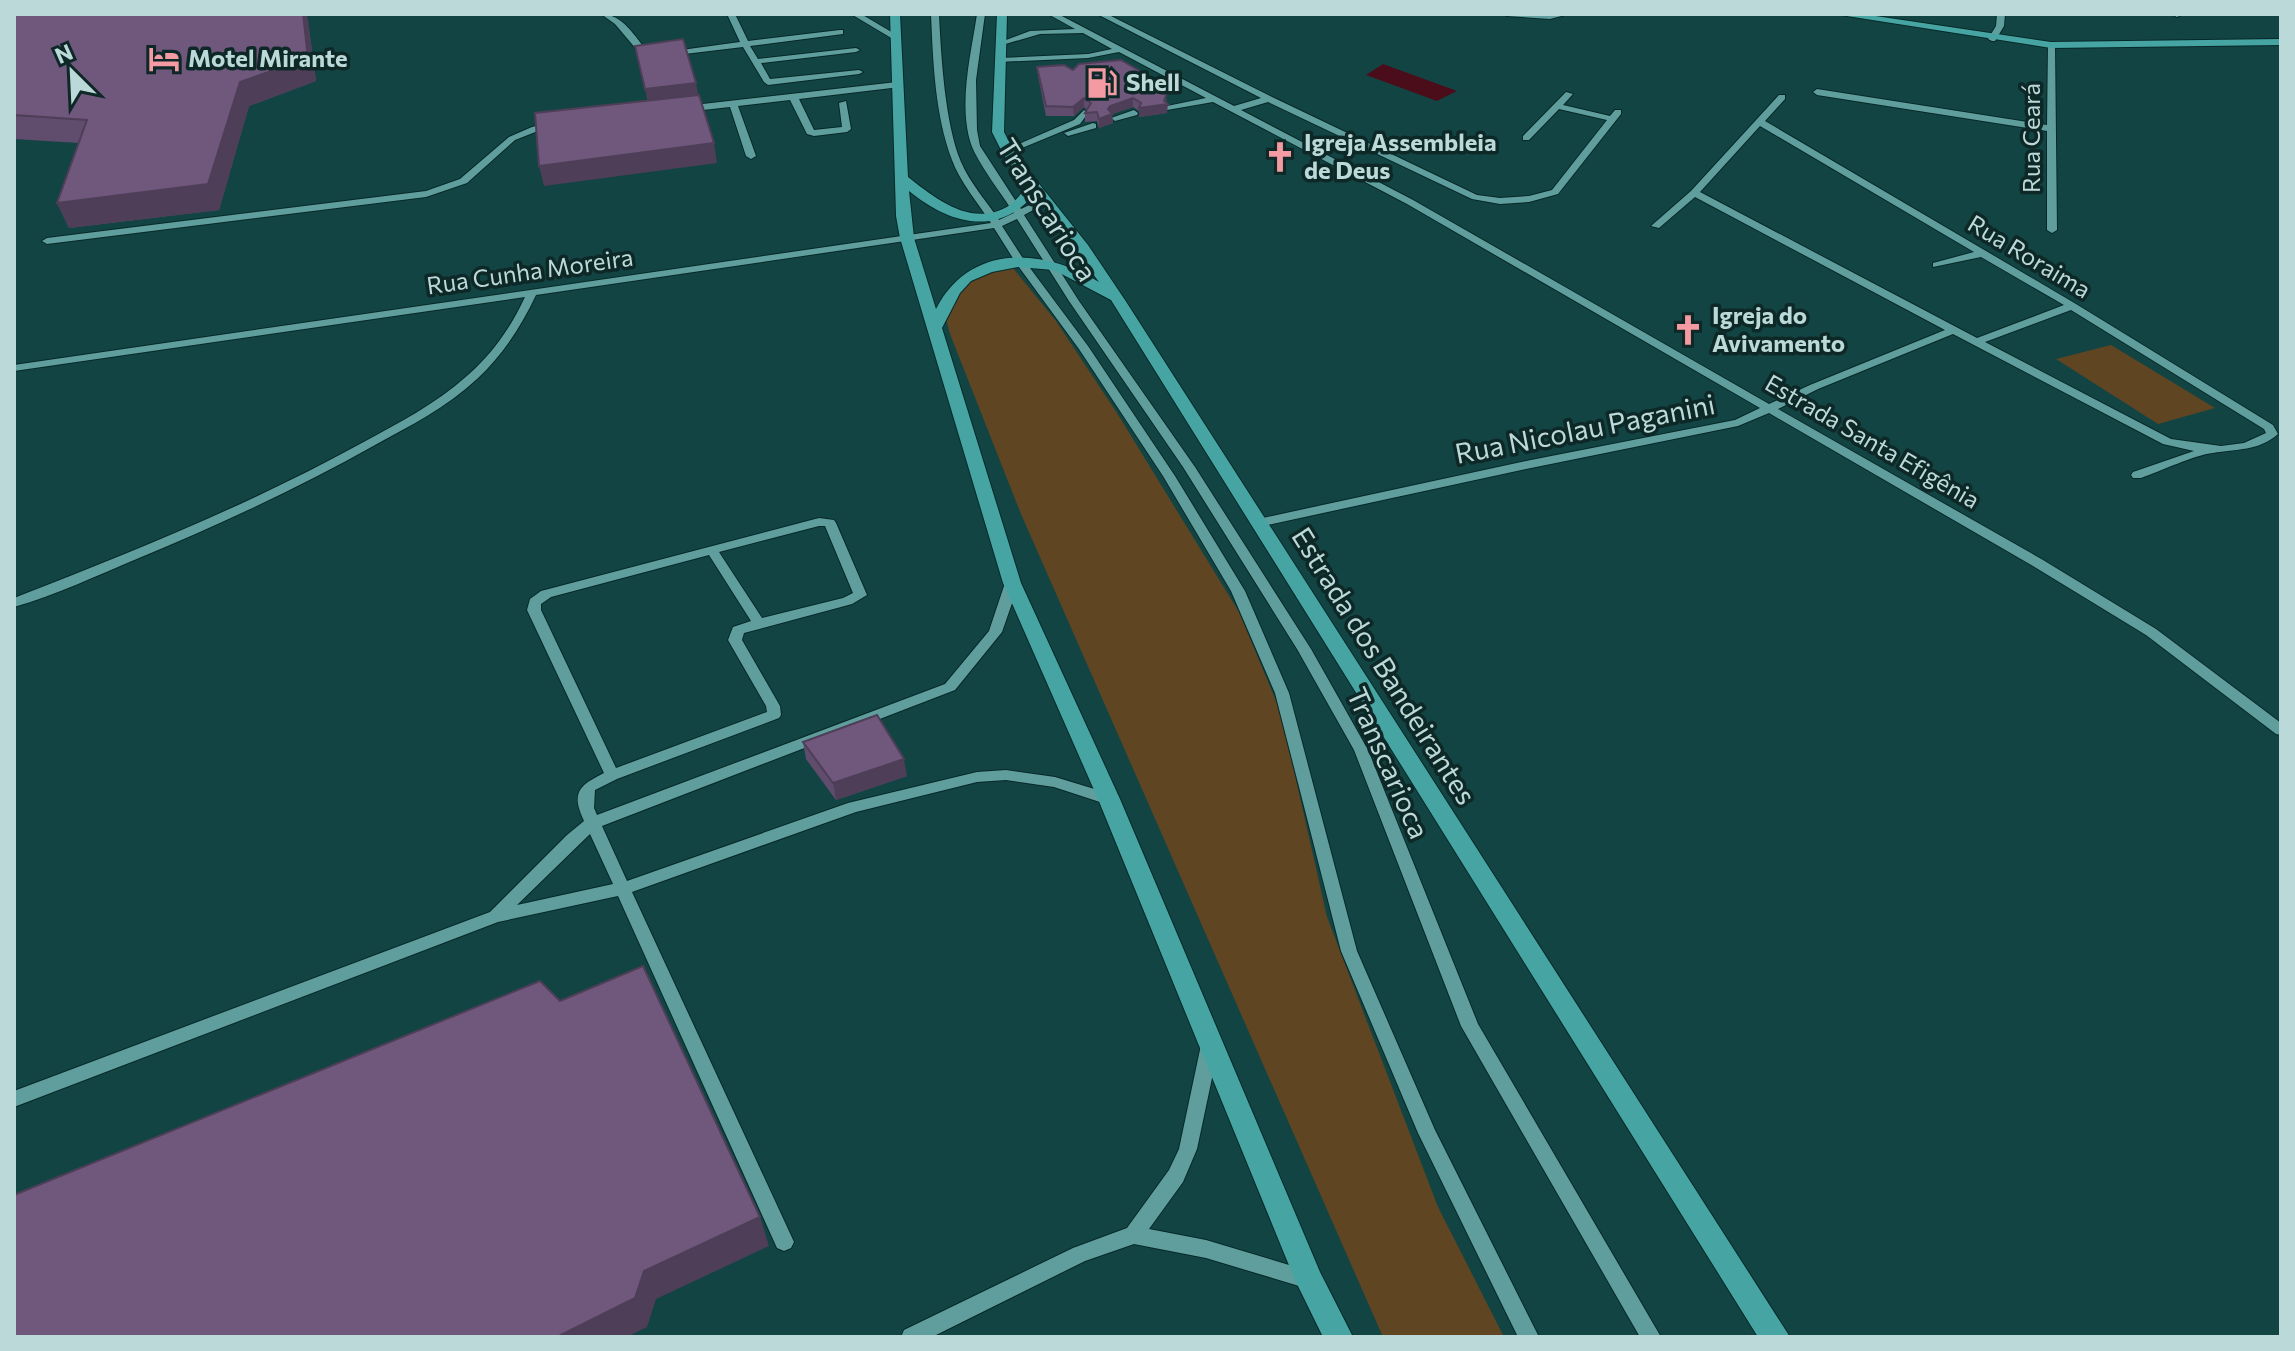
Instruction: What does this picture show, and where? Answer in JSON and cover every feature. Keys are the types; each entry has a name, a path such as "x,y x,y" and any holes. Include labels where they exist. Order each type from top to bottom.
{"main road":[{"path":"895,14 901,178 907,238 936,325 961,423 1012,583 1109,799 1309,1280 1338,1337"},
{"name":"Estrada dos Bandeirantes","path":"1002,14 998,132 1007,151 1083,248 1118,300 1673,1181 1775,1337"},
{"path":"1839,14 1992,39 2051,45 2281,42"},
{"path":"901,178 937,207 955,215 994,220 1017,212 1035,186"},
{"path":"936,325 964,279 984,269 1020,261 1052,263 1071,270 1118,300"}],"street":[{"path":"605,14 618,22 645,54 651,56 840,32"},
{"path":"731,14 768,82 859,72"},
{"path":"855,14 896,37"},
{"name":"Transcarioca","path":"935,14 937,58 948,131 957,163 1020,261 1084,348 1169,476 1238,591 1282,693 1349,951 1427,1133 1529,1337"},
{"name":"Transcarioca","path":"981,14 972,73 970,123 976,146 1074,301 1206,493 1304,649 1361,750 1470,1026 1651,1337"},
{"name":"Estrada Santa Efigênia","path":"1052,14 1410,202 2038,563 2139,625 2281,730"},
{"path":"1101,14 1269,99 1475,197 1500,201 1529,199 1555,192 1615,115 1557,106"},
{"path":"1507,14 1550,17 1565,14"},
{"path":"1992,39 2000,26 2001,14"},
{"path":"1054,30 1068,61"},
{"name":"Estrada Santa Efigênia","path":"1002,43 1027,33 1054,30 1088,34"},
{"name":"Rua Ceará","path":"2051,45 2052,230"},
{"path":"758,61 856,50"},
{"path":"1001,60 1068,61 1119,50"},
{"path":"671,111 897,85"},
{"path":"1817,92 2053,129"},
{"path":"1526,138 1569,94"},
{"path":"1656,226 1694,193 1782,97"},
{"path":"794,98 810,132 814,133 847,129 843,103"},
{"path":"1170,108 1214,99"},
{"path":"1234,109 1269,99"},
{"path":"733,104 751,156"},
{"path":"1007,151 1077,122 1084,113"},
{"path":"1115,118 1134,113"},
{"name":"Rua Roraima","path":"1760,122 2072,306 2275,432"},
{"path":"47,241 426,194 450,188 467,179 502,143 515,135 562,124"},
{"path":"1037,140 1093,126"},
{"path":"1694,193 2167,442 2205,451 2221,451 2275,432"},
{"path":"1017,212 1045,201"},
{"name":"Rua Cunha Moreira","path":"14,368 907,238 994,220"},
{"path":"1937,265 1983,253"},
{"path":"14,603 227,517 327,468 433,406 481,370 517,327 532,292"},
{"path":"1978,341 2072,306"},
{"name":"Rua Nicolau Paganini","path":"1258,523 1738,423 1956,329"},
{"path":"2137,475 2205,451"},
{"path":"612,775 534,610 535,602 546,594 711,549 819,522 830,523 860,595 738,630 735,640 773,706 774,715 612,775 588,787 586,808 784,1242"},
{"path":"711,549 759,623"},
{"path":"496,916 593,823 950,687 995,632 1012,583"},
{"path":"14,1099 496,916 625,888 853,807 977,777 1006,775 1055,782 1109,799"},
{"path":"1134,1235 1176,1176 1188,1149 1211,1040"},
{"path":"911,1337 1080,1254 1134,1235 1206,1249 1309,1280"}],"shaded area":[{"path":"1383,64 1457,91 1437,101 1366,75"},
{"path":"1013,268 1056,321 1117,413 1239,612 1281,713 1327,917 1438,1207 1504,1337 1383,1337 1021,514 950,334 942,304 973,275"},
{"path":"2111,345 2215,408 2158,424 2056,359"}],"building":[{"name":"Motel Mirante","path":"14,14 303,14 308,58 240,82 208,184 57,203 87,120 14,115"},
{"path":"683,39 696,83 645,89 635,46"},
{"path":"1121,60 1150,77 1166,95 1164,101 1168,104 1139,108 1141,103 1133,98 1110,106 1108,109 1112,114 1099,119 1097,112 1085,113 1091,103 1084,98 1073,107 1046,106 1037,67 1064,65 1073,70 1079,64"},
{"path":"699,95 714,143 539,166 535,113"},
{"path":"877,715 904,759 833,783 803,742"},
{"path":"643,966 760,1217 644,1271 635,1298 557,1337 14,1337 14,1195 540,981 560,1001"}],"place":[{"name":"Motel Mirante","path":"164,59"},
{"name":"Shell","path":"1102,83"},
{"name":"Igreja Assembleia de Deus","path":"1280,157"},
{"name":"Igreja do Avivamento","path":"1688,330"}]}
